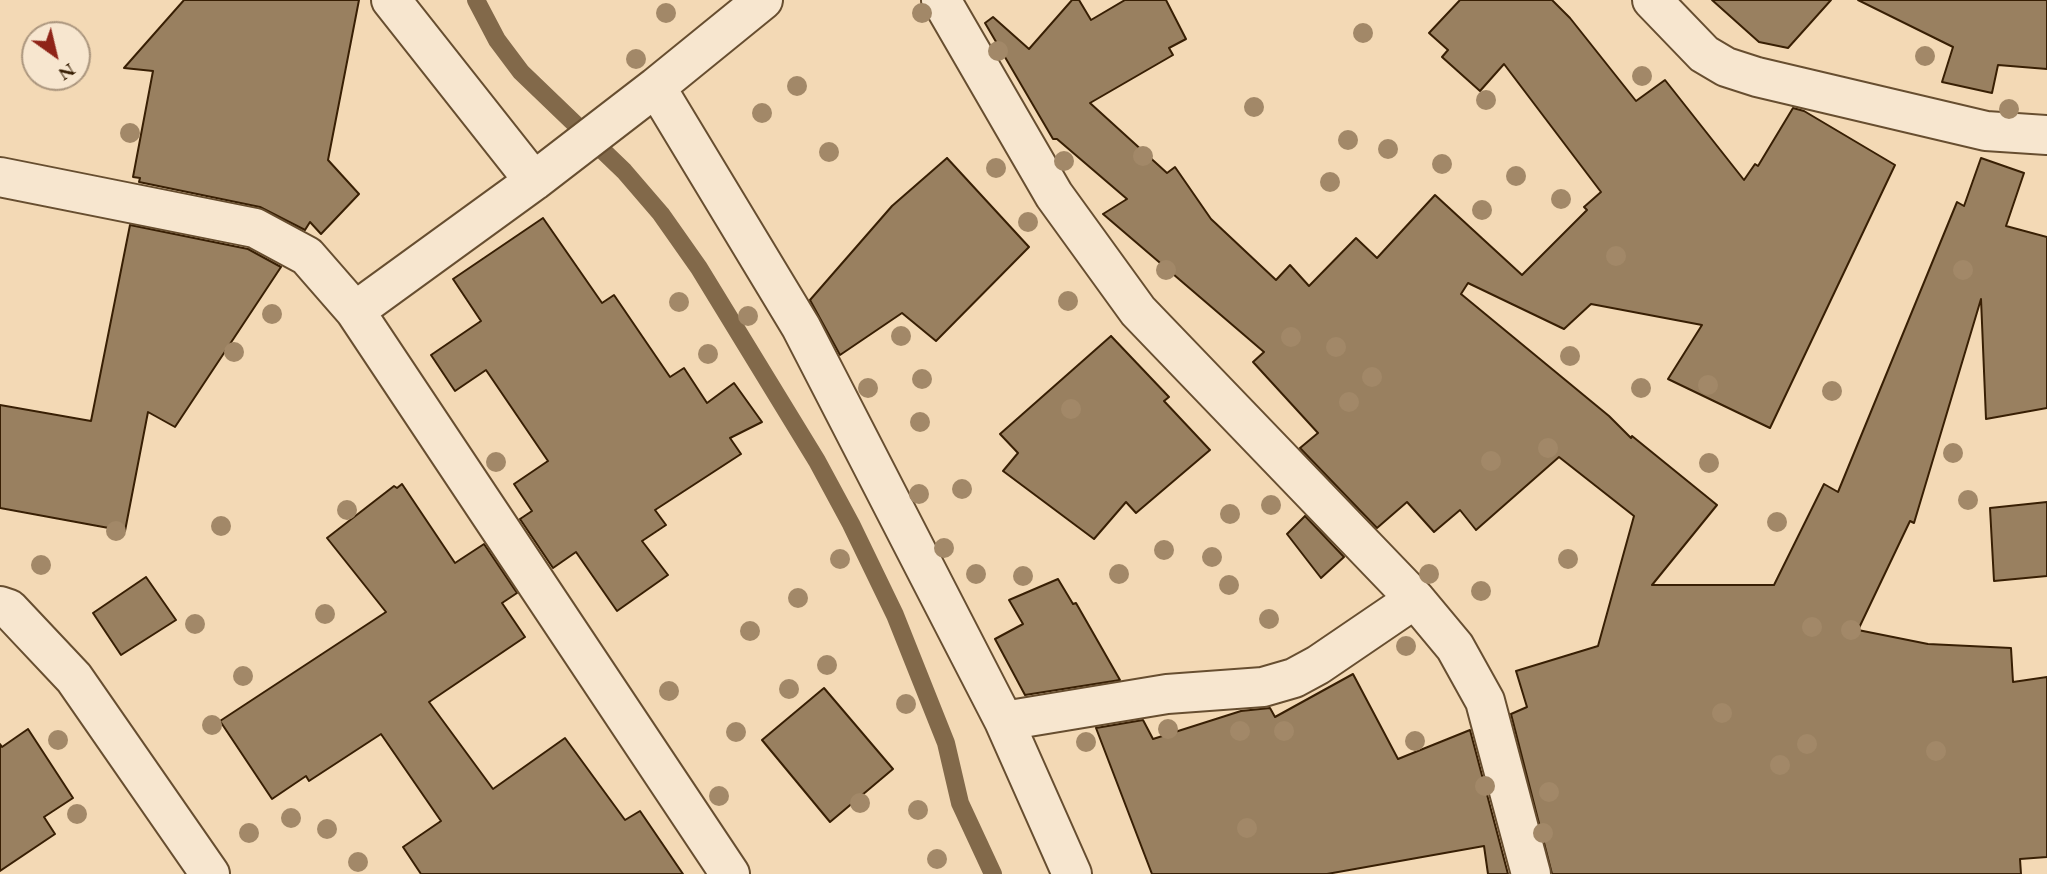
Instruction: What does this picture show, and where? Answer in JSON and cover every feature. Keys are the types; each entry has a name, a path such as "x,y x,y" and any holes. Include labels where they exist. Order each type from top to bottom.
{"street":[{"path":"391,0 534,181"},
{"path":"355,311 534,181 656,87 762,0"},
{"path":"941,0 1054,195 1138,311 1415,599 1455,647 1485,701 1531,874"},
{"path":"1652,0 1704,54 1726,67 1757,77 1986,131 2047,135"},
{"path":"656,87 801,327 1004,720 1072,874"},
{"path":"0,177 255,228 307,256 355,311 730,874"},
{"path":"1004,720 1167,694 1263,687 1294,678 1318,665 1415,599"},
{"path":"0,606 9,609 74,678 211,874"}],"building":[{"path":"184,0 359,0 328,160 359,194 321,234 310,222 305,230 260,207 139,182 140,178 133,177 153,71 124,68"},
{"path":"1072,0 1079,0 1091,20 1125,0 1166,0 1186,39 1169,48 1173,55 1090,103 1167,173 1175,167 1211,219 1276,280 1290,265 1309,286 1356,238 1377,258 1435,195 1522,275 1587,210 1584,207 1601,192 1504,64 1480,91 1442,57 1448,50 1429,33 1460,0 1552,0 1570,18 1636,101 1665,80 1744,180 1755,164 1758,166 1793,108 1804,111 1895,165 1770,428 1668,379 1702,325 1591,304 1564,329 1468,283 1461,294 1609,416 1631,438 1632,436 1717,505 1652,585 1774,585 1824,484 1838,492 1957,202 1964,206 1981,158 2024,173 2006,226 2047,237 2047,408 1986,419 1981,299 1914,523 1910,521 1858,630 1928,644 2011,648 2013,682 2047,677 2047,857 2020,859 2021,874 1552,874 1511,714 1527,707 1516,671 1598,646 1634,516 1559,457 1476,530 1460,510 1434,532 1407,502 1377,528 1300,448 1318,433 1253,362 1264,352 1103,214 1127,199 1057,139 1053,139 985,23 993,17 1029,49"},
{"path":"1712,0 1831,0 1788,48 1759,42"},
{"path":"1858,0 2047,0 2047,69 1998,65 1992,93 1942,82 1953,47"},
{"path":"947,158 1029,247 936,341 902,313 840,355 810,300 892,206"},
{"path":"543,218 602,303 614,295 670,377 684,368 707,403 734,383 762,422 730,438 741,454 655,510 666,525 642,541 668,575 617,611 576,552 553,568 520,519 532,511 514,484 548,461 486,370 455,391 431,355 481,321 453,279"},
{"path":"130,225 248,249 281,267 175,427 148,412 125,531 0,508 0,405 91,421"},
{"path":"1111,336 1169,397 1164,401 1210,450 1136,513 1126,502 1094,539 1003,471 1018,453 1000,434"},
{"path":"402,484 455,563 484,544 517,593 502,603 525,637 429,702 493,789 565,738 625,820 640,811 683,874 421,874 403,847 441,821 381,734 309,781 306,776 272,799 220,721 386,612 327,538 394,486 397,488"},
{"path":"2047,502 2047,576 1994,581 1990,508"},
{"path":"1305,516 1344,557 1321,578 1287,534"},
{"path":"146,577 176,620 121,655 93,613"},
{"path":"1058,579 1073,604 1076,603 1120,680 1025,695 995,639 1023,624 1009,600"},
{"path":"1353,674 1398,759 1470,730 1508,874 1488,874 1484,846 1327,874 1152,874 1096,728 1143,720 1153,739 1241,711 1270,708 1275,717"},
{"path":"824,688 893,769 830,822 762,740"},
{"path":"28,729 73,798 44,817 55,834 0,871 0,744 2,747"}],"waterway":[{"path":"476,0 497,40 521,72 624,171 661,214 699,268 817,461 895,615 946,743 960,803 993,874"}]}
